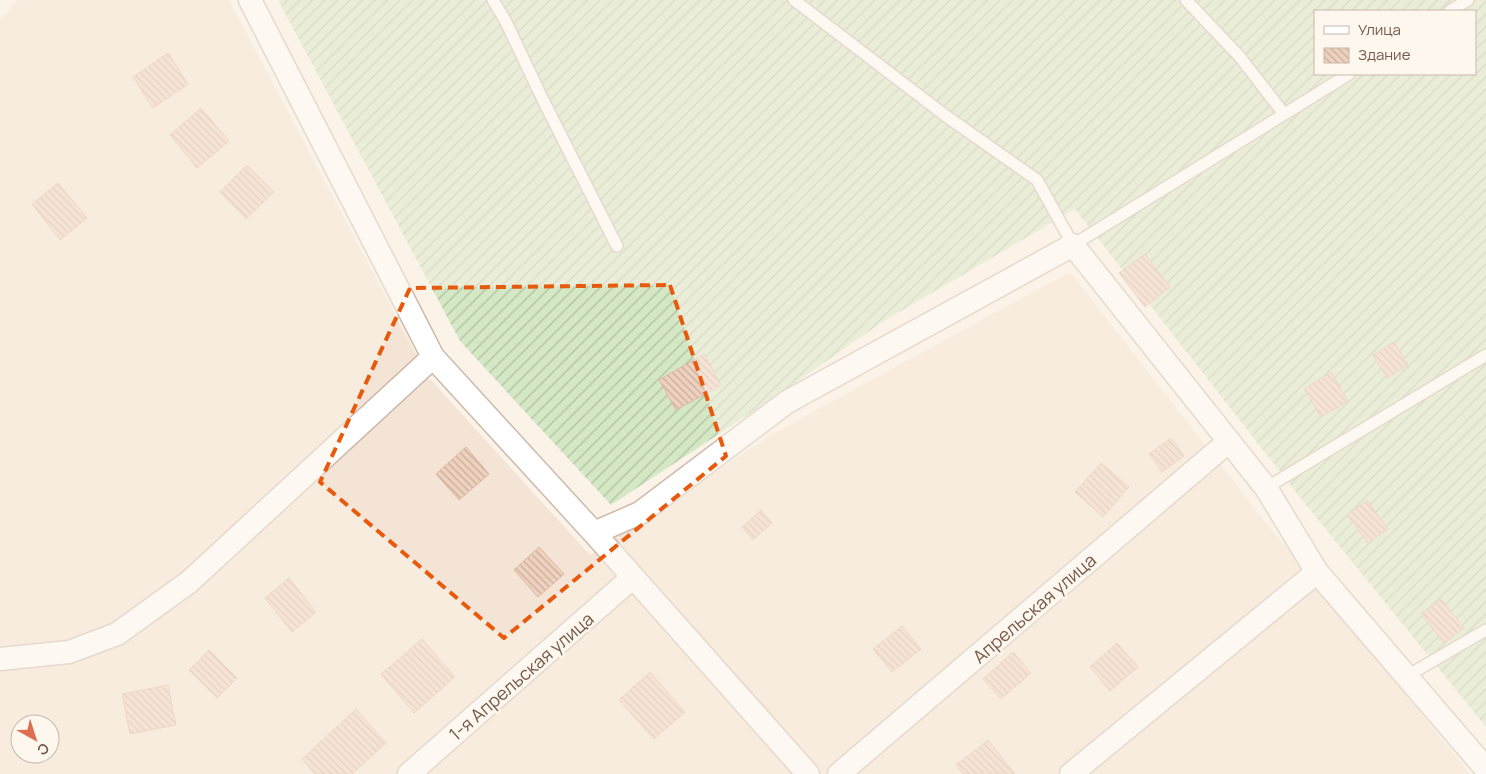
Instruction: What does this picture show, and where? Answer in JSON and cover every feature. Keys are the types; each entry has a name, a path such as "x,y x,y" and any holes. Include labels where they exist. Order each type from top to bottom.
{"street":[{"path":"250,0 434,357 594,533 808,774"},
{"path":"594,533 640,513 787,402 1073,245 1266,488 1317,572 1486,769"},
{"path":"0,659 69,652 117,634 189,582 434,357"},
{"name":"Апрельская улица","path":"839,774 1228,442"},
{"path":"1071,774 1317,572"},
{"name":"1-я Апрельская улица","path":"409,774 633,577"}],"lane":[{"path":"493,0 506,22 617,246"},
{"path":"794,0 946,116 1037,180 1073,245 1347,75"},
{"path":"1186,0 1240,57 1284,114"},
{"path":"1452,10 1468,0"},
{"path":"1266,488 1486,355"},
{"path":"1407,676 1486,630"}],"highlighted area":[{"path":"670,285 726,456 504,638 320,482 410,288"}],"shaded area":[{"path":"17,0 229,0 428,377 590,555 771,435 1070,272 1263,519 1470,774 0,774 0,21"}],"green space":[{"path":"278,0 1486,0 1486,727 1299,496 1075,209 884,321 763,405 611,505 460,341"}],"building":[{"path":"168,53 188,84 153,108 133,77"},
{"path":"201,108 229,141 197,168 170,135"},
{"path":"247,165 274,192 246,219 220,192"},
{"path":"58,183 87,218 60,240 32,204"},
{"path":"1145,254 1170,287 1145,307 1119,273"},
{"path":"1394,342 1408,365 1387,378 1373,355"},
{"path":"704,354 721,385 676,410 659,380"},
{"path":"1331,372 1348,401 1321,417 1304,389"},
{"path":"1171,438 1184,456 1162,472 1149,454"},
{"path":"466,447 489,474 459,500 436,474"},
{"path":"1101,463 1129,487 1103,517 1075,492"},
{"path":"1367,500 1388,529 1368,543 1347,515"},
{"path":"761,510 772,523 753,540 742,527"},
{"path":"539,547 564,574 538,597 514,570"},
{"path":"289,578 316,612 292,632 265,598"},
{"path":"1441,599 1464,628 1444,643 1421,614"},
{"path":"902,626 921,649 892,672 873,649"},
{"path":"422,639 455,677 414,713 381,674"},
{"path":"1117,643 1138,667 1110,691 1090,667"},
{"path":"209,650 237,678 217,698 189,670"},
{"path":"1013,652 1031,673 1001,699 983,679"},
{"path":"650,672 685,712 654,739 619,700"},
{"path":"168,685 176,725 130,734 122,694"},
{"path":"356,709 386,743 352,774 315,774 302,759"},
{"path":"988,740 1015,774 963,774 956,765"}]}
